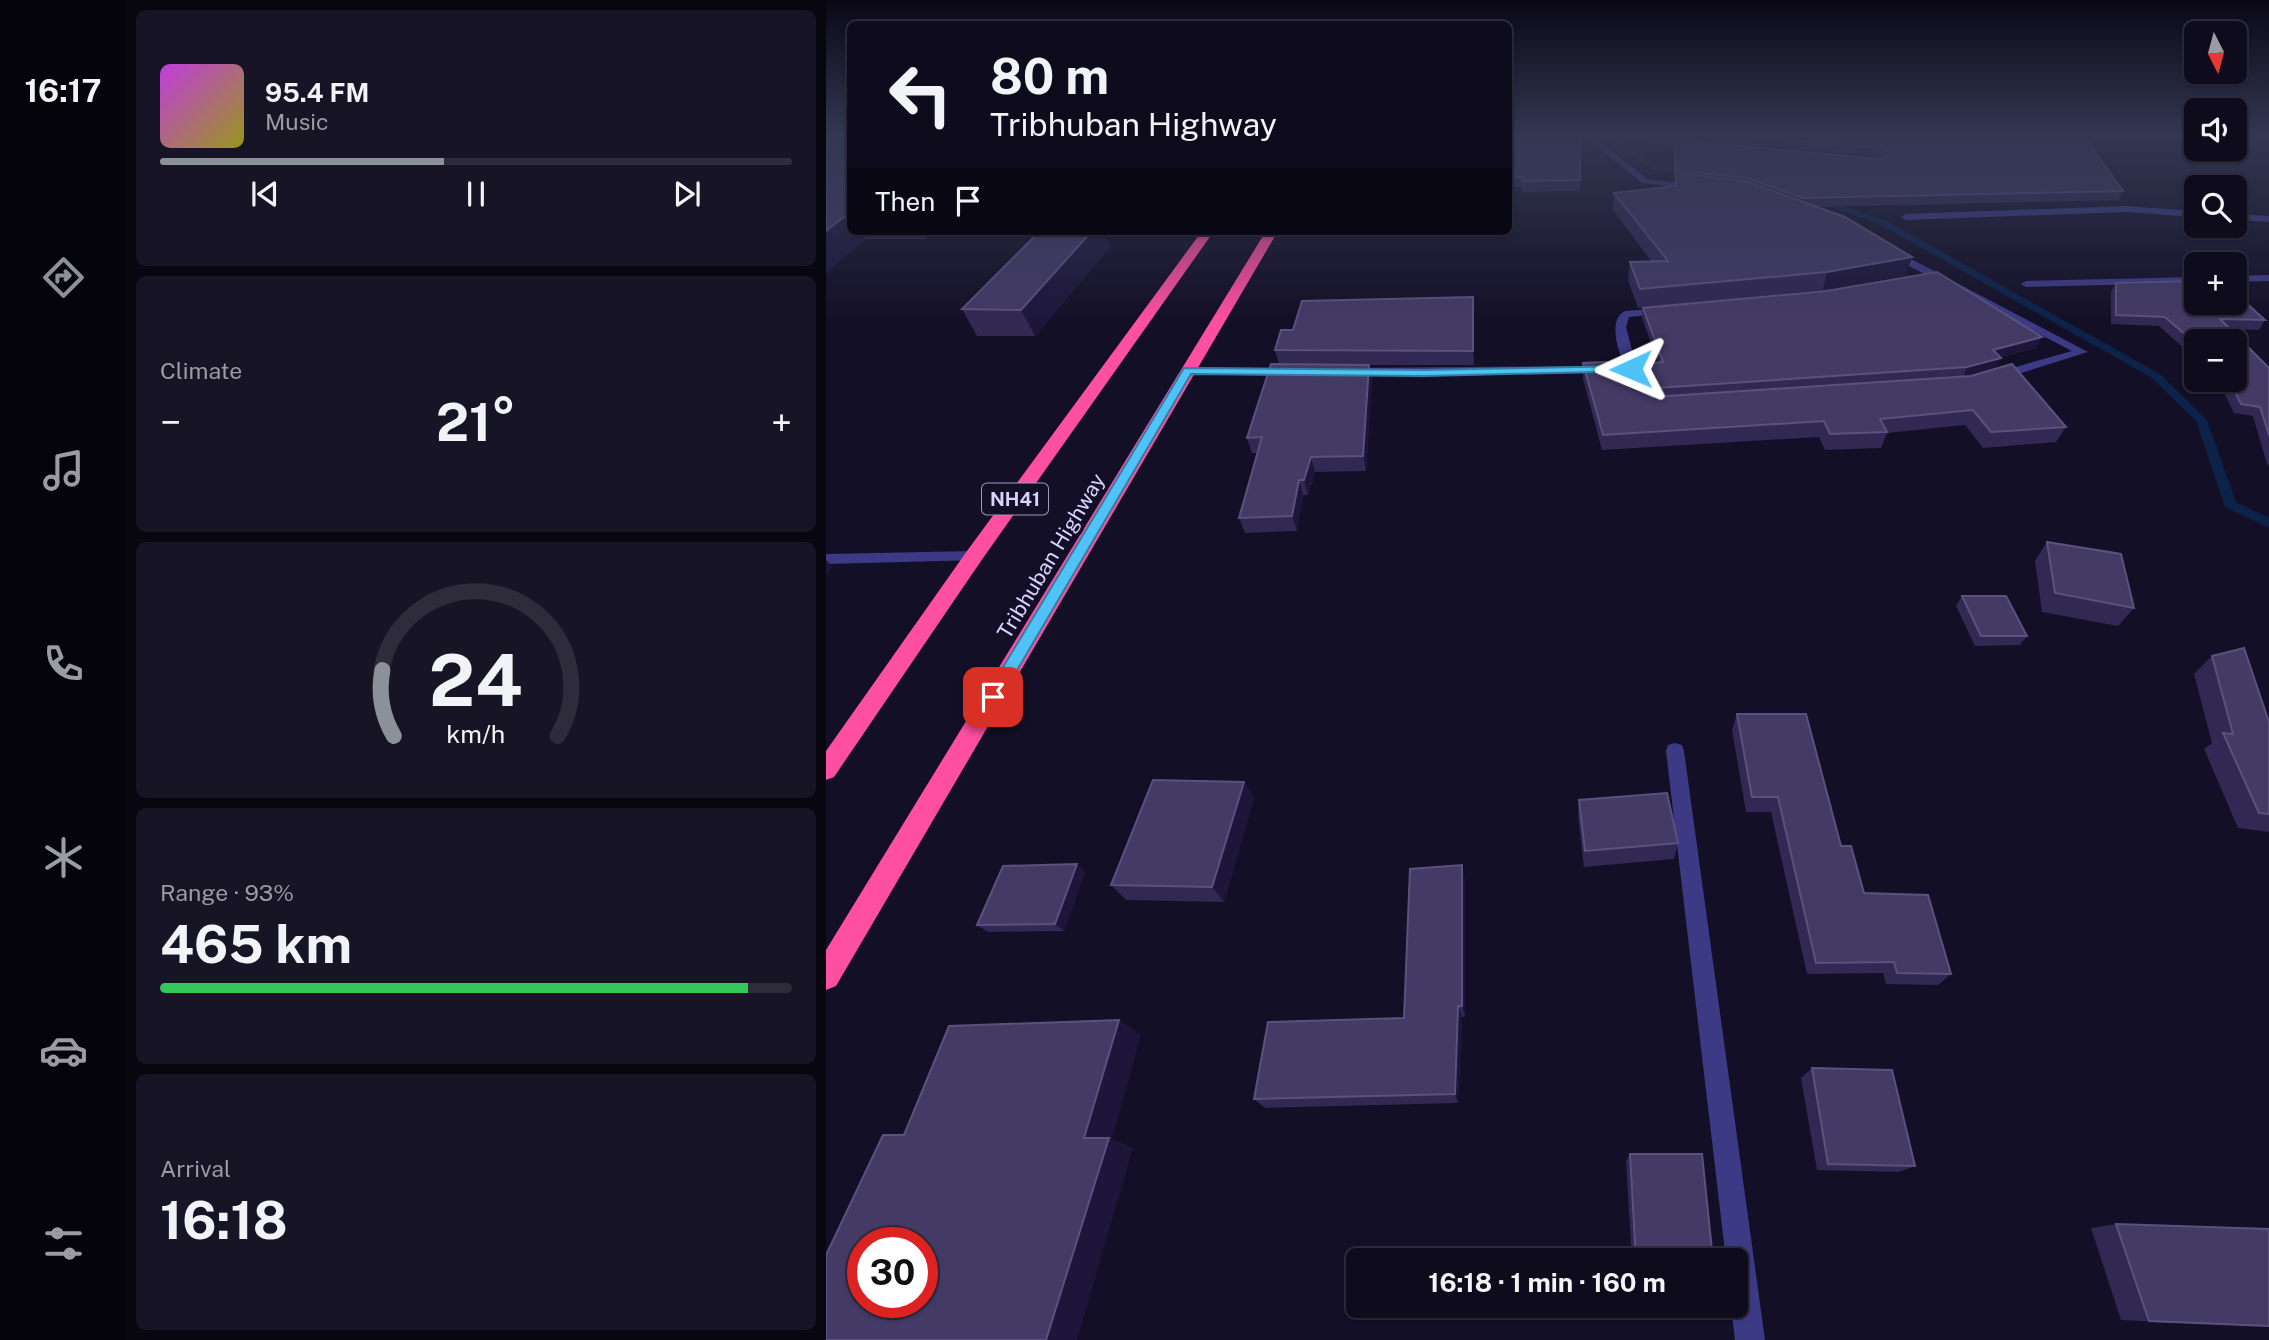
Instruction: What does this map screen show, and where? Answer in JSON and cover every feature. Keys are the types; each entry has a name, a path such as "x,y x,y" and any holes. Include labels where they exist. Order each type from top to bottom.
{"highway":[{"name":"NH41","path":"826,770 974,556 1205,235"},
{"name":"Tribhuban Highway","path":"826,976 1270,235"}],"street":[{"path":"1906,217 2125,209 2184,213"},
{"path":"2247,218 2269,219"},
{"path":"1885,250 2082,352 1977,382"},
{"path":"1910,280 1935,275"},
{"path":"2247,279 2269,278"},
{"path":"2026,284 2184,280"},
{"path":"1637,381 1631,369 1620,327 1625,314 1678,310"},
{"path":"1334,372 1631,369"},
{"path":"1188,371 1307,372"},
{"path":"826,559 974,556"},
{"path":"1675,751 1750,1340"}],"building":[{"path":"826,197 847,197 847,215 826,231"},
{"path":"1617,197 1788,197 1845,217 1912,257 1827,272 1640,289 1630,262 1668,261"},
{"path":"1799,197 1870,197 1803,198"},
{"path":"1036,235 1088,235 1021,310 962,309"},
{"path":"1937,272 2042,337 1993,350 2001,358 1967,367 1657,388 1644,364 1663,362 1643,308 1826,291"},
{"path":"2184,281 2184,315 2247,315 2247,304 2265,320 2220,319 2230,329 2184,329 2184,334 2165,317 2116,315 2116,283"},
{"path":"1473,297 1473,351 1275,350 1281,330 1293,330 1302,301"},
{"path":"2247,346 2269,368 2269,435 2260,407 2241,404 2235,392 2247,392"},
{"path":"1627,361 1643,392 1652,397 1971,376 2012,364 2066,427 1991,432 1973,410 1880,419 1887,432 1830,434 1824,421 1603,435 1583,363"},
{"path":"1271,364 1369,365 1363,456 1311,457 1304,480 1299,480 1292,516 1239,518 1262,437 1247,438"},
{"path":"2047,542 2121,554 2134,608 2055,593"},
{"path":"1962,596 2006,596 2027,636 1981,636"},
{"path":"2244,648 2269,722 2269,814 2259,813 2223,733 2233,734 2212,656"},
{"path":"1737,714 1806,714 1841,846 1851,846 1864,893 1928,895 1951,974 1897,973 1894,962 1816,963 1778,797 1752,797"},
{"path":"1153,780 1244,782 1212,887 1111,885"},
{"path":"1667,793 1678,843 1585,851 1579,800"},
{"path":"1077,864 1055,924 977,925 1003,866"},
{"path":"1462,865 1462,1006 1458,1006 1455,1094 1254,1099 1268,1022 1404,1018 1410,869"},
{"path":"1119,1020 1084,1138 1109,1138 1046,1340 826,1340 826,1255 883,1135 904,1135 949,1026"},
{"path":"1812,1068 1892,1070 1915,1166 1828,1164"},
{"path":"1630,1154 1702,1154 1712,1248 1635,1248"},
{"path":"2116,1224 2269,1229 2269,1326 2149,1321"}],"waterway":[{"path":"1817,199 1884,223 2156,376 2201,420 2230,504 2269,524"}],"route":[{"path":"993,697 1188,371 1425,373 1631,369"}]}
